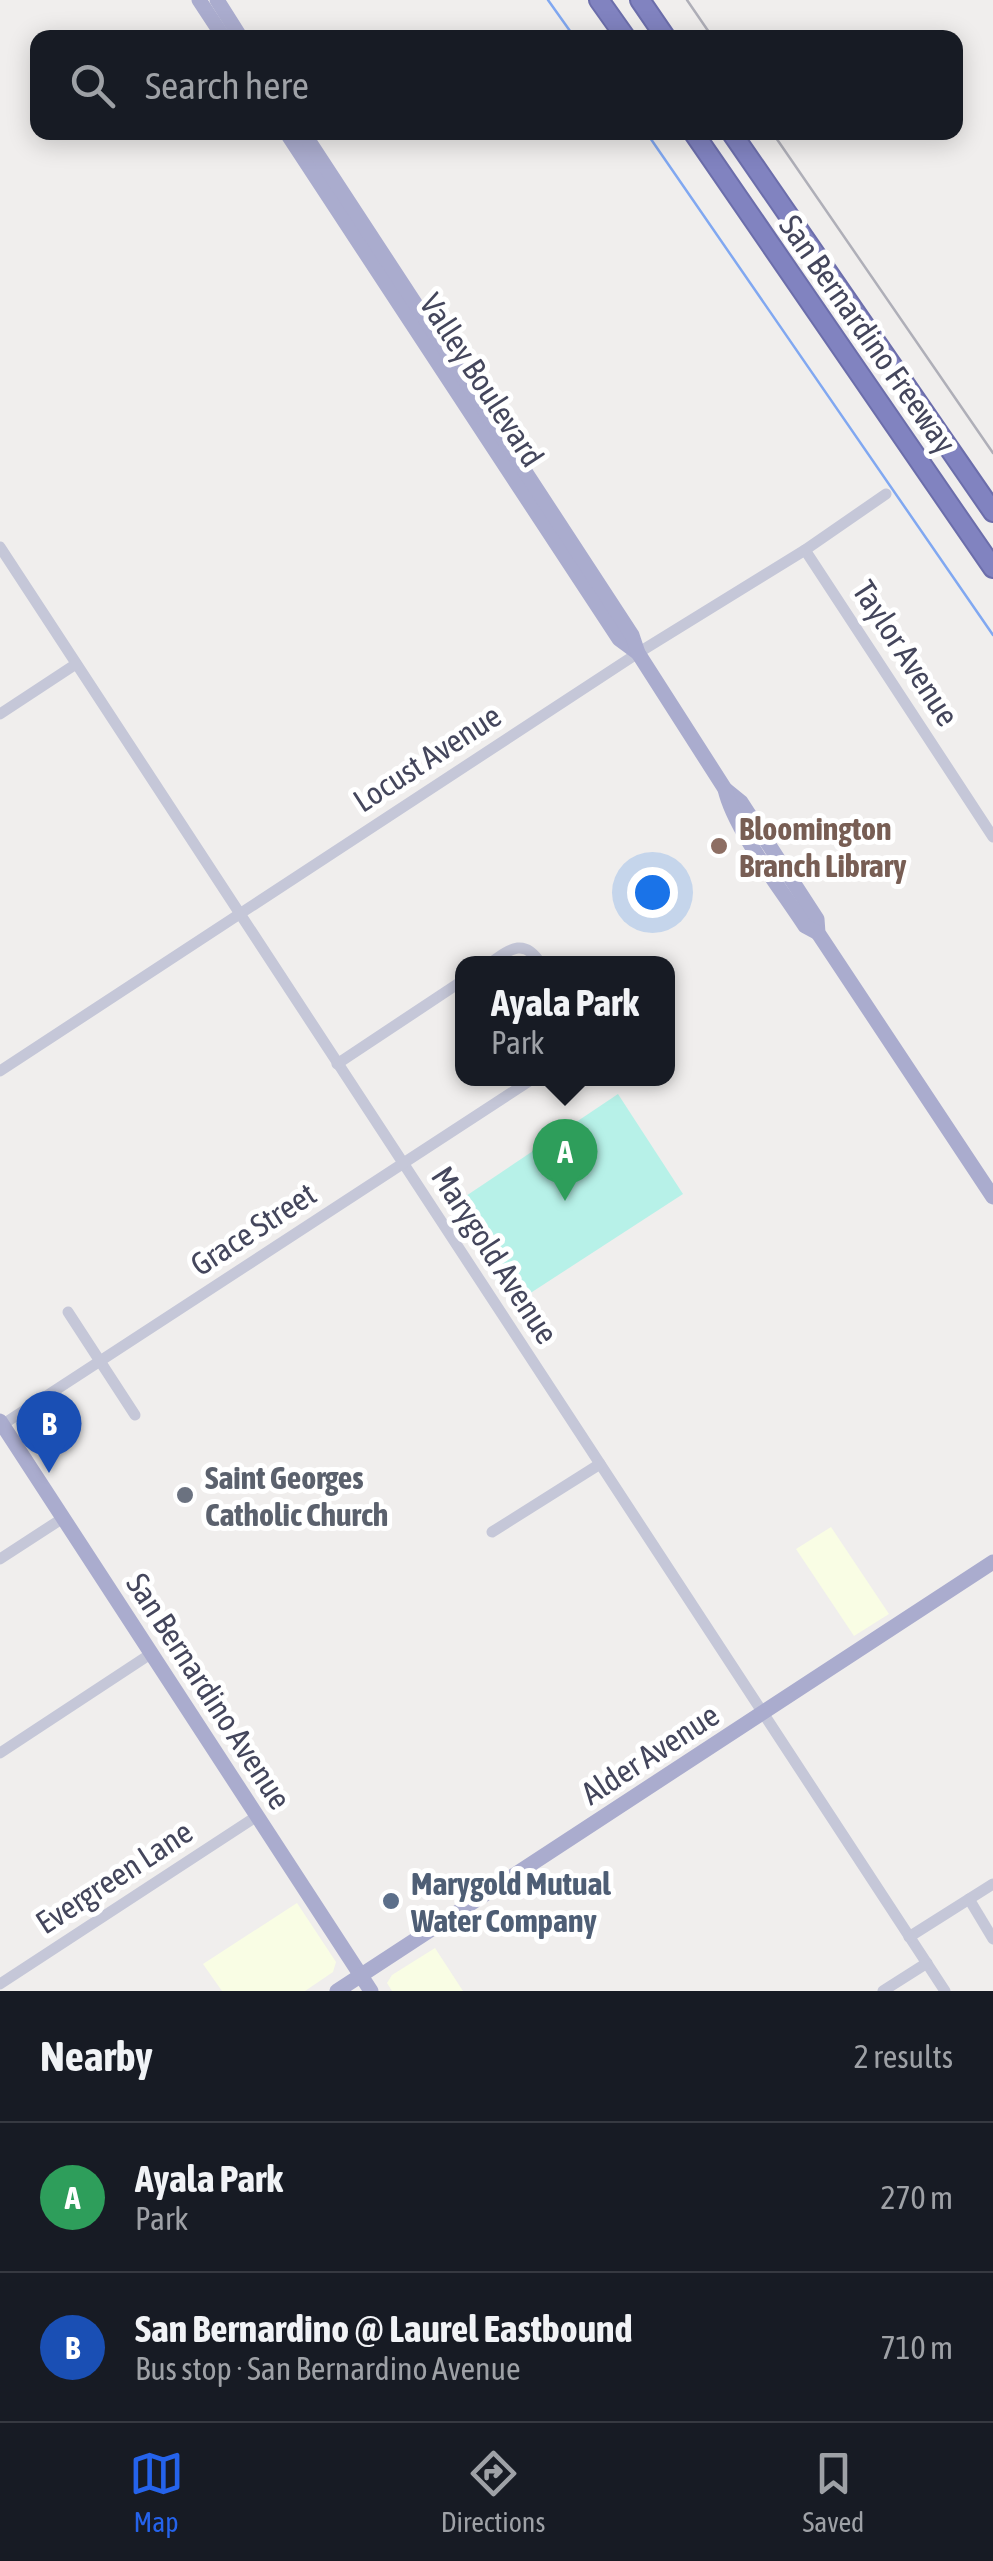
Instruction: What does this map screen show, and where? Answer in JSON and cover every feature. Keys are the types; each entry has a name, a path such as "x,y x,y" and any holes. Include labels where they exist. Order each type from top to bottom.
{"highway":[{"path":"599,0 620,30"},
{"path":"640,0 661,30"},
{"name":"San Bernardino Freeway","path":"699,140 993,568"},
{"name":"San Bernardino Freeway","path":"737,140 993,512"}],"main road":[{"path":"199,0 219,30"},
{"path":"216,0 236,30"},
{"name":"Valley Boulevard","path":"291,140 619,638 638,653"},
{"name":"Valley Boulevard","path":"308,140 632,635 638,653 725,788 730,809 754,848 806,926 818,933 993,1197"},
{"name":"San Bernardino Avenue","path":"1,1423 371,1991"},
{"name":"Alder Avenue","path":"337,1991 993,1562"}],"street":[{"name":"Locust Avenue","path":"0,1071 886,494"},
{"name":"Marygold Avenue","path":"0,547 945,1991"},
{"name":"Taylor Avenue","path":"805,550 993,837"},
{"path":"0,714 76,664"},
{"path":"502,956 525,947 537,956"},
{"path":"337,1064 455,986"},
{"name":"Grace Street","path":"1,1423 522,1086"},
{"path":"68,1312 135,1415"},
{"path":"492,1532 600,1464"},
{"path":"0,1559 63,1518"},
{"path":"0,1753 152,1653"},
{"name":"Evergreen Lane","path":"0,1984 258,1816"},
{"path":"909,1938 993,1884"},
{"path":"969,1899 993,1939"},
{"path":"883,1991 927,1962"}],"shaded area":[{"path":"618,1094 683,1194 512,1305 448,1208"},
{"path":"831,1527 889,1614 854,1636 796,1549"},
{"path":"297,1903 336,1962 333,1972 305,1991 222,1991 203,1964"},
{"path":"435,1948 463,1991 392,1991 387,1983 392,1975"}],"waterway":[{"path":"548,0 569,30"},
{"path":"652,140 993,635"}],"railway":[{"path":"687,0 708,30"},
{"path":"778,140 993,453"}],"place":[{"name":"Bloomington Branch Library","path":"719,846"},
{"name":"Ayala Park","path":"565,1201"},
{"name":"San Bernardino @ Laurel Eastbound","path":"49,1473"},
{"name":"Saint Georges Catholic Church","path":"185,1495"},
{"name":"Marygold Mutual Water Company","path":"391,1901"}]}
